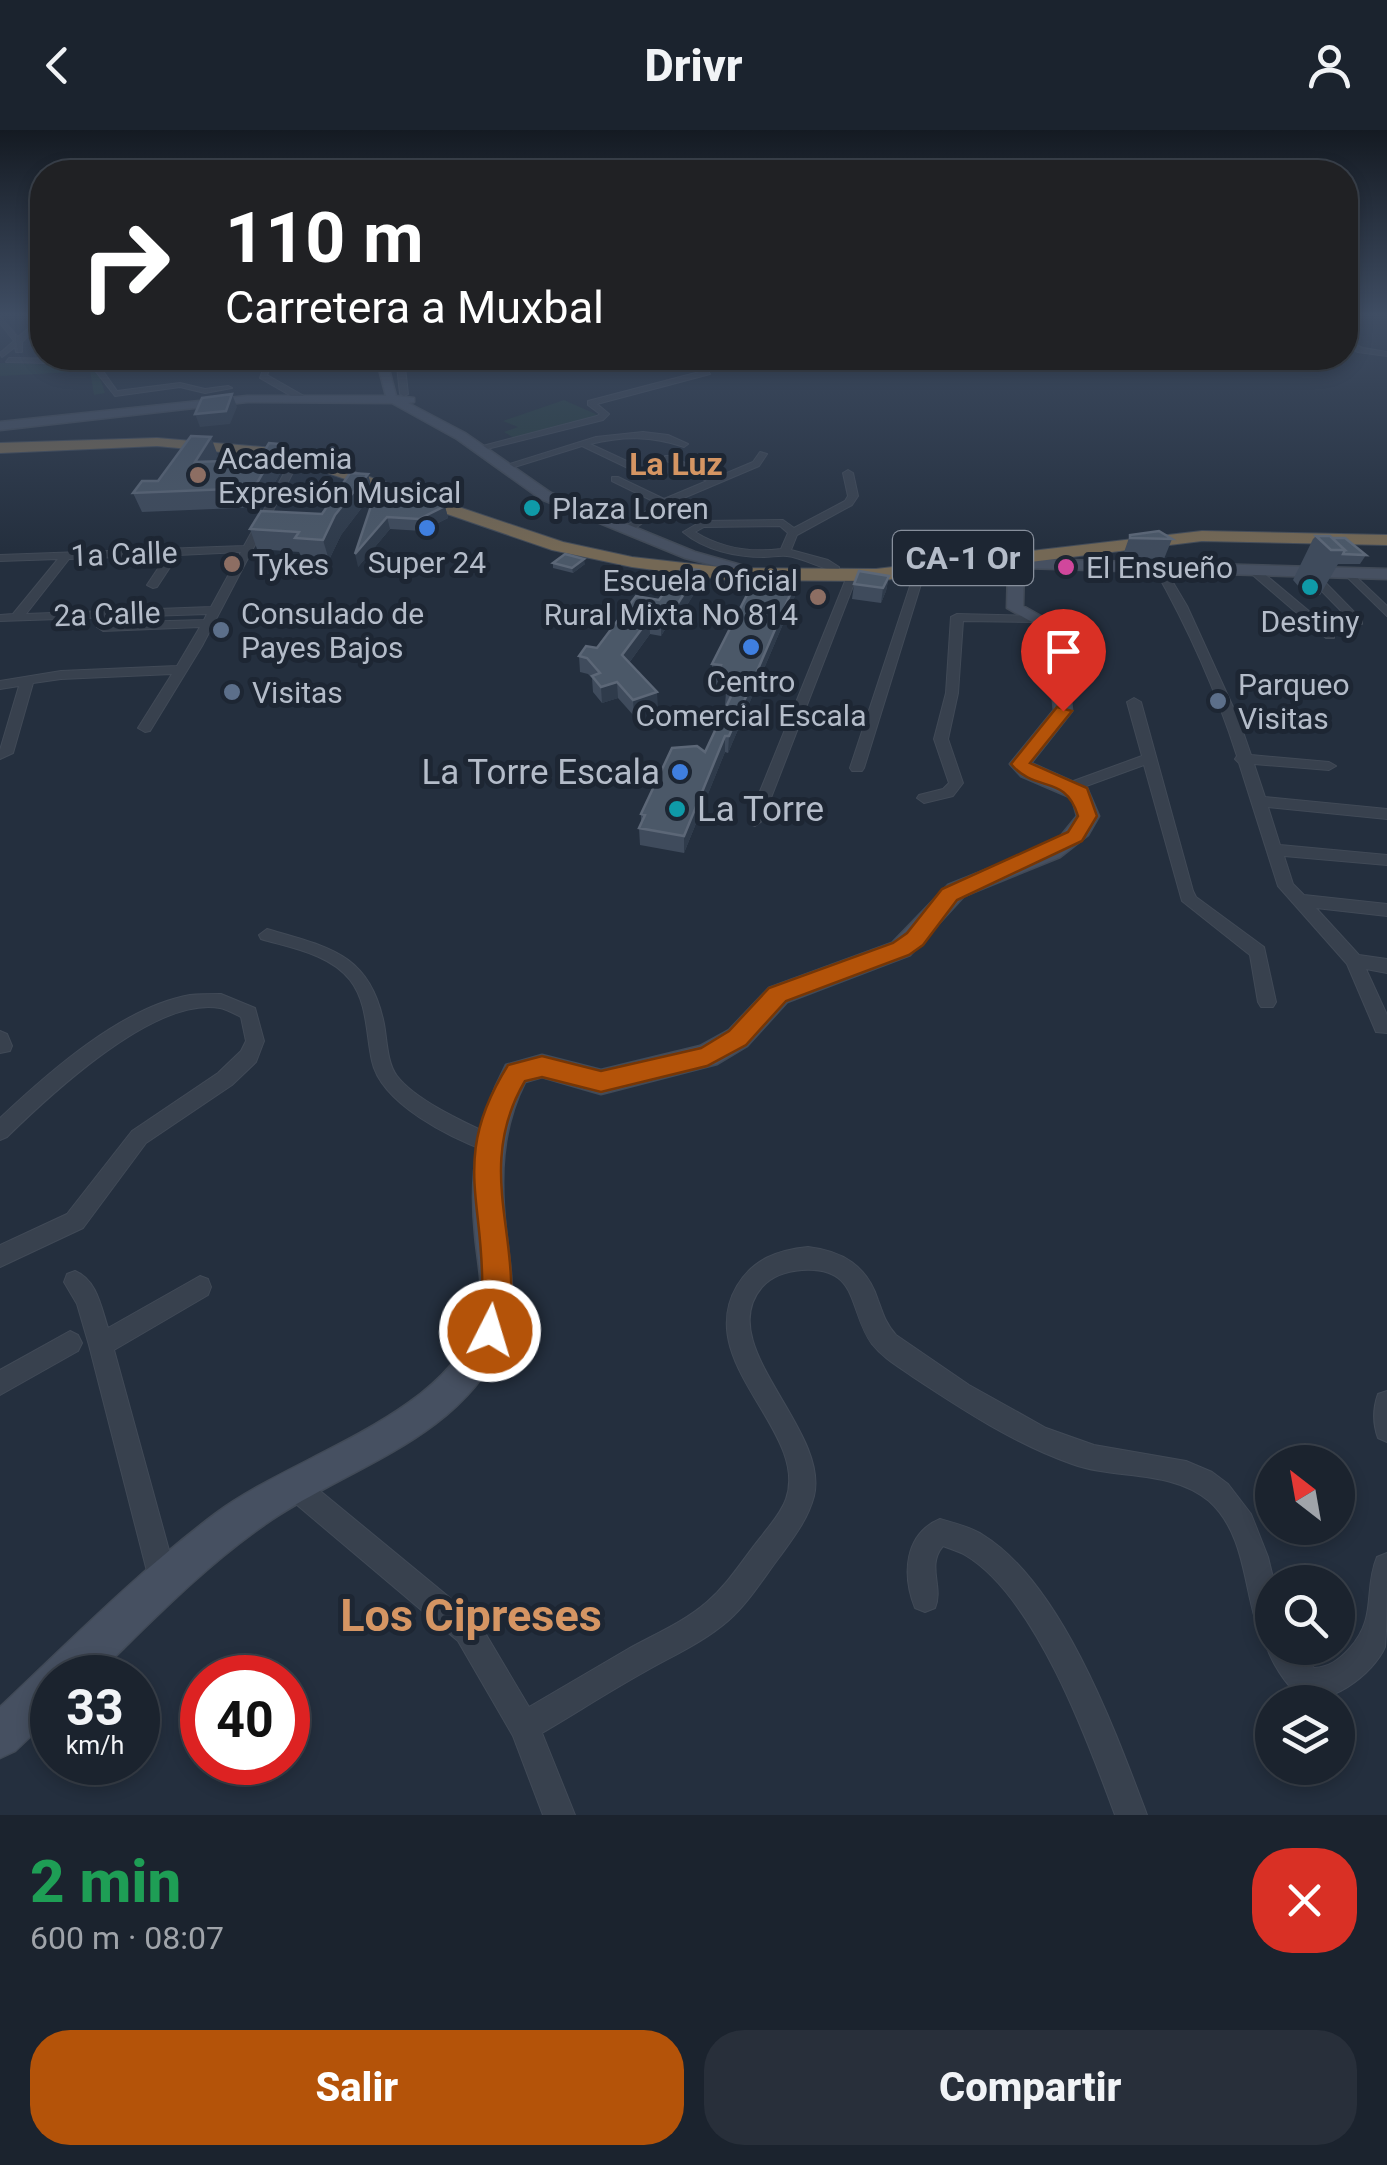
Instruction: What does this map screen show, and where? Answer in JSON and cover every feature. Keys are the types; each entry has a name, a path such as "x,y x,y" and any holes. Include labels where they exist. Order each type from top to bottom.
{"highway":[{"name":"CA-1 Or","path":"0,446 182,438 289,446 348,461 582,543 740,568 810,564 843,572 1155,532 1247,529 1387,539"},
{"name":"CA-1 Or","path":"0,446 157,442 297,457 512,532 611,558 738,575 920,570 1020,560 1165,538 1387,539"}],"street":[{"path":"290,393 294,395"},
{"path":"479,448 603,416 590,404 632,393"},
{"path":"0,425 294,395 371,400 399,394 546,496 685,559"},
{"path":"505,466 614,435 644,431 684,444"},
{"path":"586,446 628,465"},
{"path":"626,530 664,503 756,464 763,454"},
{"path":"145,728 171,673 196,646 297,457"},
{"path":"668,458 715,482"},
{"path":"785,552 793,533 849,504 853,496 848,474"},
{"path":"614,480 664,503"},
{"path":"793,533 783,523 768,522 702,524 688,532 706,542 761,554 785,552 810,564"},
{"name":"1a Calle","path":"3,552 66,556 248,549"},
{"path":"153,585 174,552"},
{"path":"16,617 66,556"},
{"path":"1148,758 1073,786 1032,774 1020,764 1063,711 1054,628 1015,608 1020,560 1160,570 1252,568 1387,574"},
{"path":"1252,568 1330,635"},
{"path":"856,768 920,570"},
{"path":"1160,570 1233,722 1286,886 1354,961 1382,1026"},
{"path":"756,822 843,572"},
{"path":"1308,572 1358,622"},
{"path":"1349,573 1387,613"},
{"name":"2a Calle","path":"0,618 215,610"},
{"path":"924,798 948,793 956,783 941,739 954,674 957,617 1034,618"},
{"path":"103,628 207,623"},
{"path":"0,686 171,673"},
{"path":"0,755 6,752 25,687"},
{"path":"1134,702 1185,892 1190,901 1258,952 1268,1002"},
{"path":"1233,722 1306,726"},
{"path":"1242,758 1329,766"},
{"path":"87,1655 212,1541 301,1490 406,1422 452,1389 475,1362 490,1331 497,1298 485,1180 488,1143 503,1095 516,1072 534,1066 587,1081 628,1076 686,1063 727,1046 778,994 901,949 915,939 949,894 1075,837 1085,823 1088,806 1073,786"},
{"path":"1257,801 1387,814"},
{"path":"1276,850 1387,860"},
{"path":"1296,900 1387,910"},
{"path":"267,935 314,946 364,979 372,998 382,1064 389,1081 408,1099 488,1143"},
{"path":"1354,961 1387,966"},
{"path":"0,1130 81,1059 170,1009 206,998 229,1001 249,1012 255,1041 240,1066 140,1137 76,1221 0,1256"},
{"path":"524,1727 684,1636 718,1611 744,1582 796,1508 802,1489 795,1453 736,1329 736,1314 751,1282 782,1262 814,1258 842,1266 862,1286 879,1332 894,1349 1050,1442 1098,1459 1186,1472 1233,1507 1252,1543 1257,1565"},
{"path":"75,1282 87,1298 101,1345 164,1584"},
{"path":"101,1345 200,1287"},
{"path":"0,1383 70,1343"},
{"path":"1387,1403 1387,1429"},
{"path":"301,1490 468,1631 524,1727 558,1815"},
{"path":"926,1598 921,1554 927,1540 940,1532 965,1538 1004,1566 1030,1596 1050,1633 1131,1815"},
{"path":"1355,1663 1381,1622 1387,1567"},
{"path":"1294,1665 1306,1682 1326,1683 1354,1665"},
{"path":"0,1736 30,1708"}],"green space":[{"path":"564,400 600,416 514,438 504,432 518,427 503,421"}],"building":[{"path":"232,394 226,411 195,414 202,398"},
{"path":"191,436 211,437 195,462 259,460 269,443 280,444 254,488 133,493 142,481 158,481"},
{"path":"350,473 368,474 335,515 323,540 295,538 299,532 250,529 261,511 322,514"},
{"path":"375,494 416,496 445,506 419,519 387,517 355,554"},
{"path":"1159,531 1172,539 1130,538 1130,535"},
{"path":"1316,536 1330,536 1345,550 1331,550"},
{"path":"1332,538 1345,538 1366,555 1343,554 1345,550"},
{"path":"565,554 584,559 572,568 553,563"},
{"path":"682,568 699,570 672,613 666,612 661,621 649,619 622,655 657,692 633,700 617,682 601,687 592,676 600,673 587,658 579,656 586,646 597,648 636,596 659,600"},
{"path":"774,571 799,574 684,836 639,828 645,815 641,814 672,748 697,746 705,752 734,690 726,689 731,677 716,675 721,665 712,664 749,591 761,574 771,576"},
{"path":"859,571 889,576 883,588 854,584"}],"place":[{"name":"Academia Expresión Musical","path":"198,475"},
{"name":"Plaza Loren","path":"532,508"},
{"name":"Super 24","path":"427,528"},
{"name":"Tykes","path":"232,564"},
{"name":"El Ensueño","path":"1066,567"},
{"name":"Destiny","path":"1310,587"},
{"name":"Escuela Oficial Rural Mixta No 814","path":"818,597"},
{"name":"Consulado de Payes Bajos","path":"221,630"},
{"name":"Centro Comercial Escala","path":"751,647"},
{"name":"Visitas","path":"232,692"},
{"name":"Parqueo Visitas","path":"1218,701"},
{"name":"La Torre Escala","path":"680,772"},
{"name":"La Torre","path":"677,809"}],"district":[{"name":"La Luz","path":"676,464"},
{"name":"Los Cipreses","path":"471,1615"}],"route":[{"path":"490,1331 497,1298 485,1180 488,1143 503,1095 516,1072 542,1066 601,1082 707,1056 738,1038 778,994 901,949 915,939 936,906 949,894 1075,837 1088,816 1088,806 1080,792 1073,786 1032,774 1020,764 1063,711"}]}
